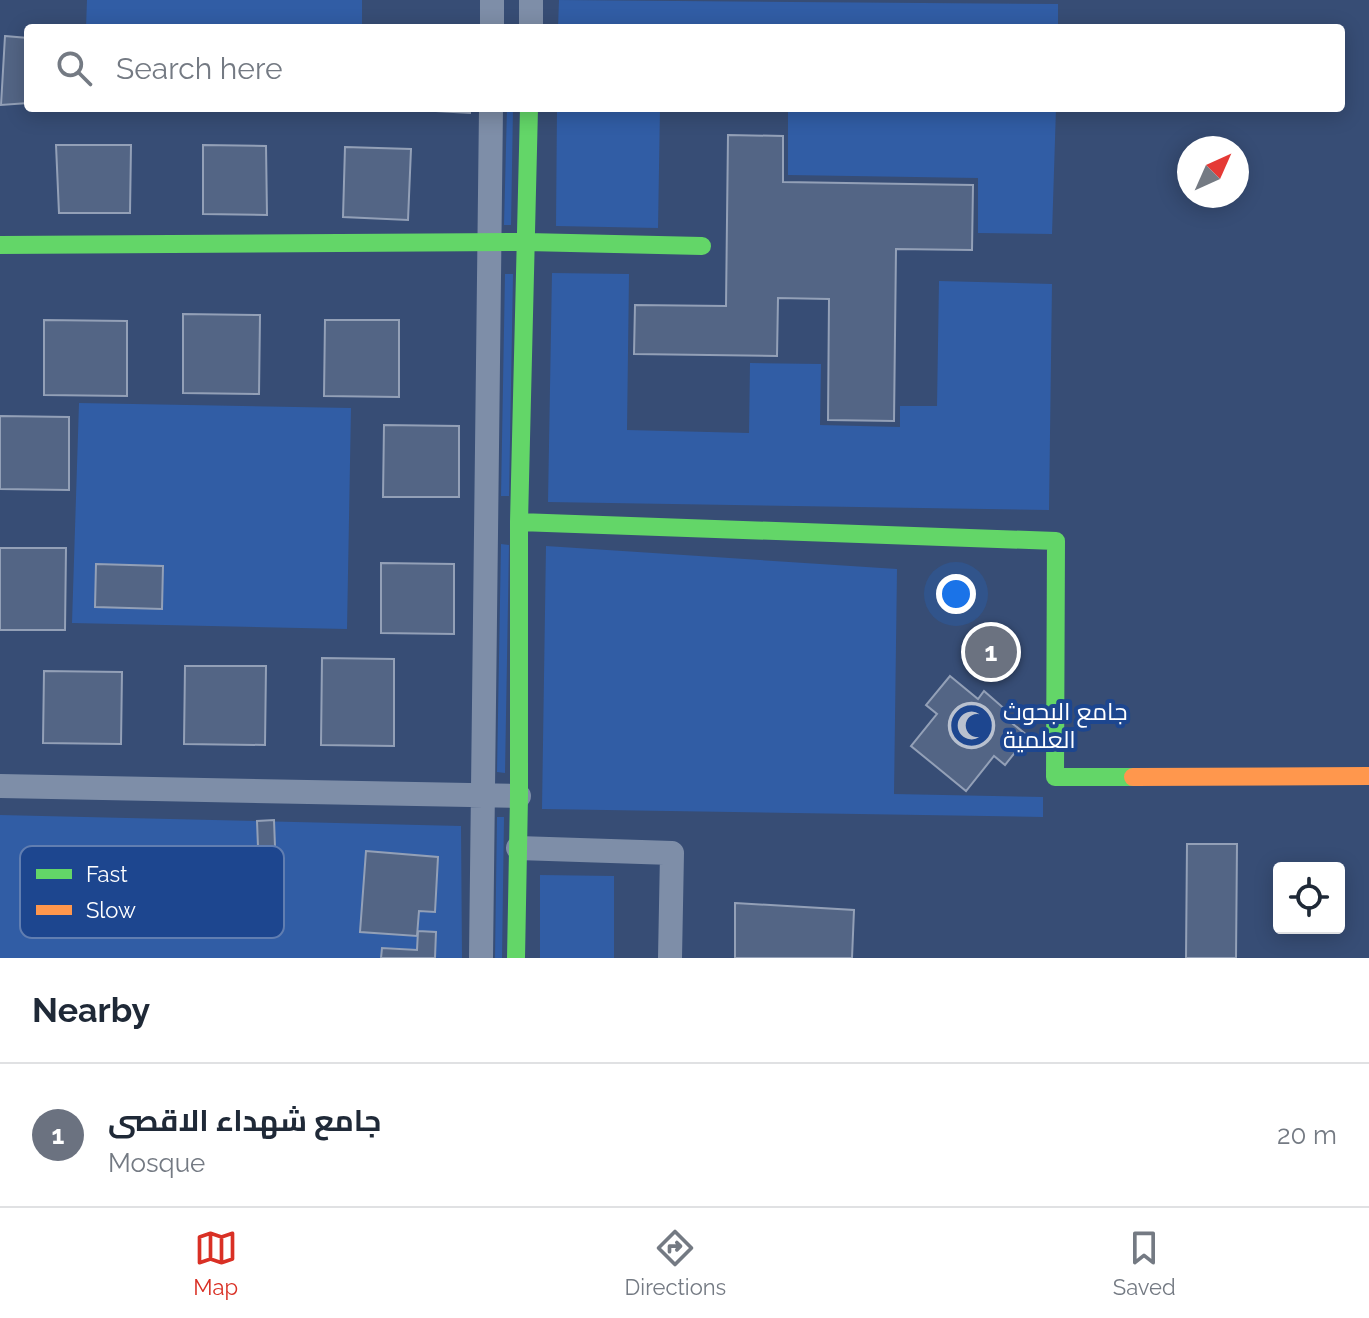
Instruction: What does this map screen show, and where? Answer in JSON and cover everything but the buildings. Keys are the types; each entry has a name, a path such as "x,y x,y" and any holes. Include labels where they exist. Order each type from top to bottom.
{"street":[{"path":"492,0 492,24"},
{"path":"531,0 531,24"},
{"path":"481,958 491,112"},
{"path":"516,958 519,522 529,112"},
{"path":"0,245 527,242 702,246"},
{"path":"519,522 1056,541 1055,777 1369,776"},
{"path":"0,786 519,796"},
{"path":"518,848 672,853 670,958"}],"shaded area":[{"path":"87,0 362,0 362,24 86,24"},
{"path":"559,0 1058,4 1058,24 558,24"},
{"path":"507,112 513,112 511,225 504,225"},
{"path":"557,112 660,112 658,228 556,226"},
{"path":"788,112 1056,112 1052,234 978,233 978,178 788,175"},
{"path":"552,273 629,274 627,430 749,433 750,363 821,364 820,425 900,427 900,406 937,406 939,281 1052,284 1049,510 548,502"},
{"path":"505,274 513,274 509,496 501,496"},
{"path":"79,403 351,408 347,629 72,623"},
{"path":"501,544 509,545 505,773 497,772"},
{"path":"546,546 897,569 894,794 1043,797 1043,817 542,809"},
{"path":"0,815 461,826 462,958 0,958"},
{"path":"497,817 504,817 502,958 495,958"},
{"path":"540,875 614,876 614,958 540,958"}],"traffic: fast":[{"path":"516,958 519,522 529,112"},
{"path":"0,245 527,242 702,246"},
{"path":"519,522 1056,541 1055,777 1133,777"}],"traffic: slow":[{"path":"1133,777 1369,776"}],"place":[{"name":"جامع شهداء الاقصى","path":"991,652"},
{"name":"جامع البحوث العلمية","path":"972,726"}]}
